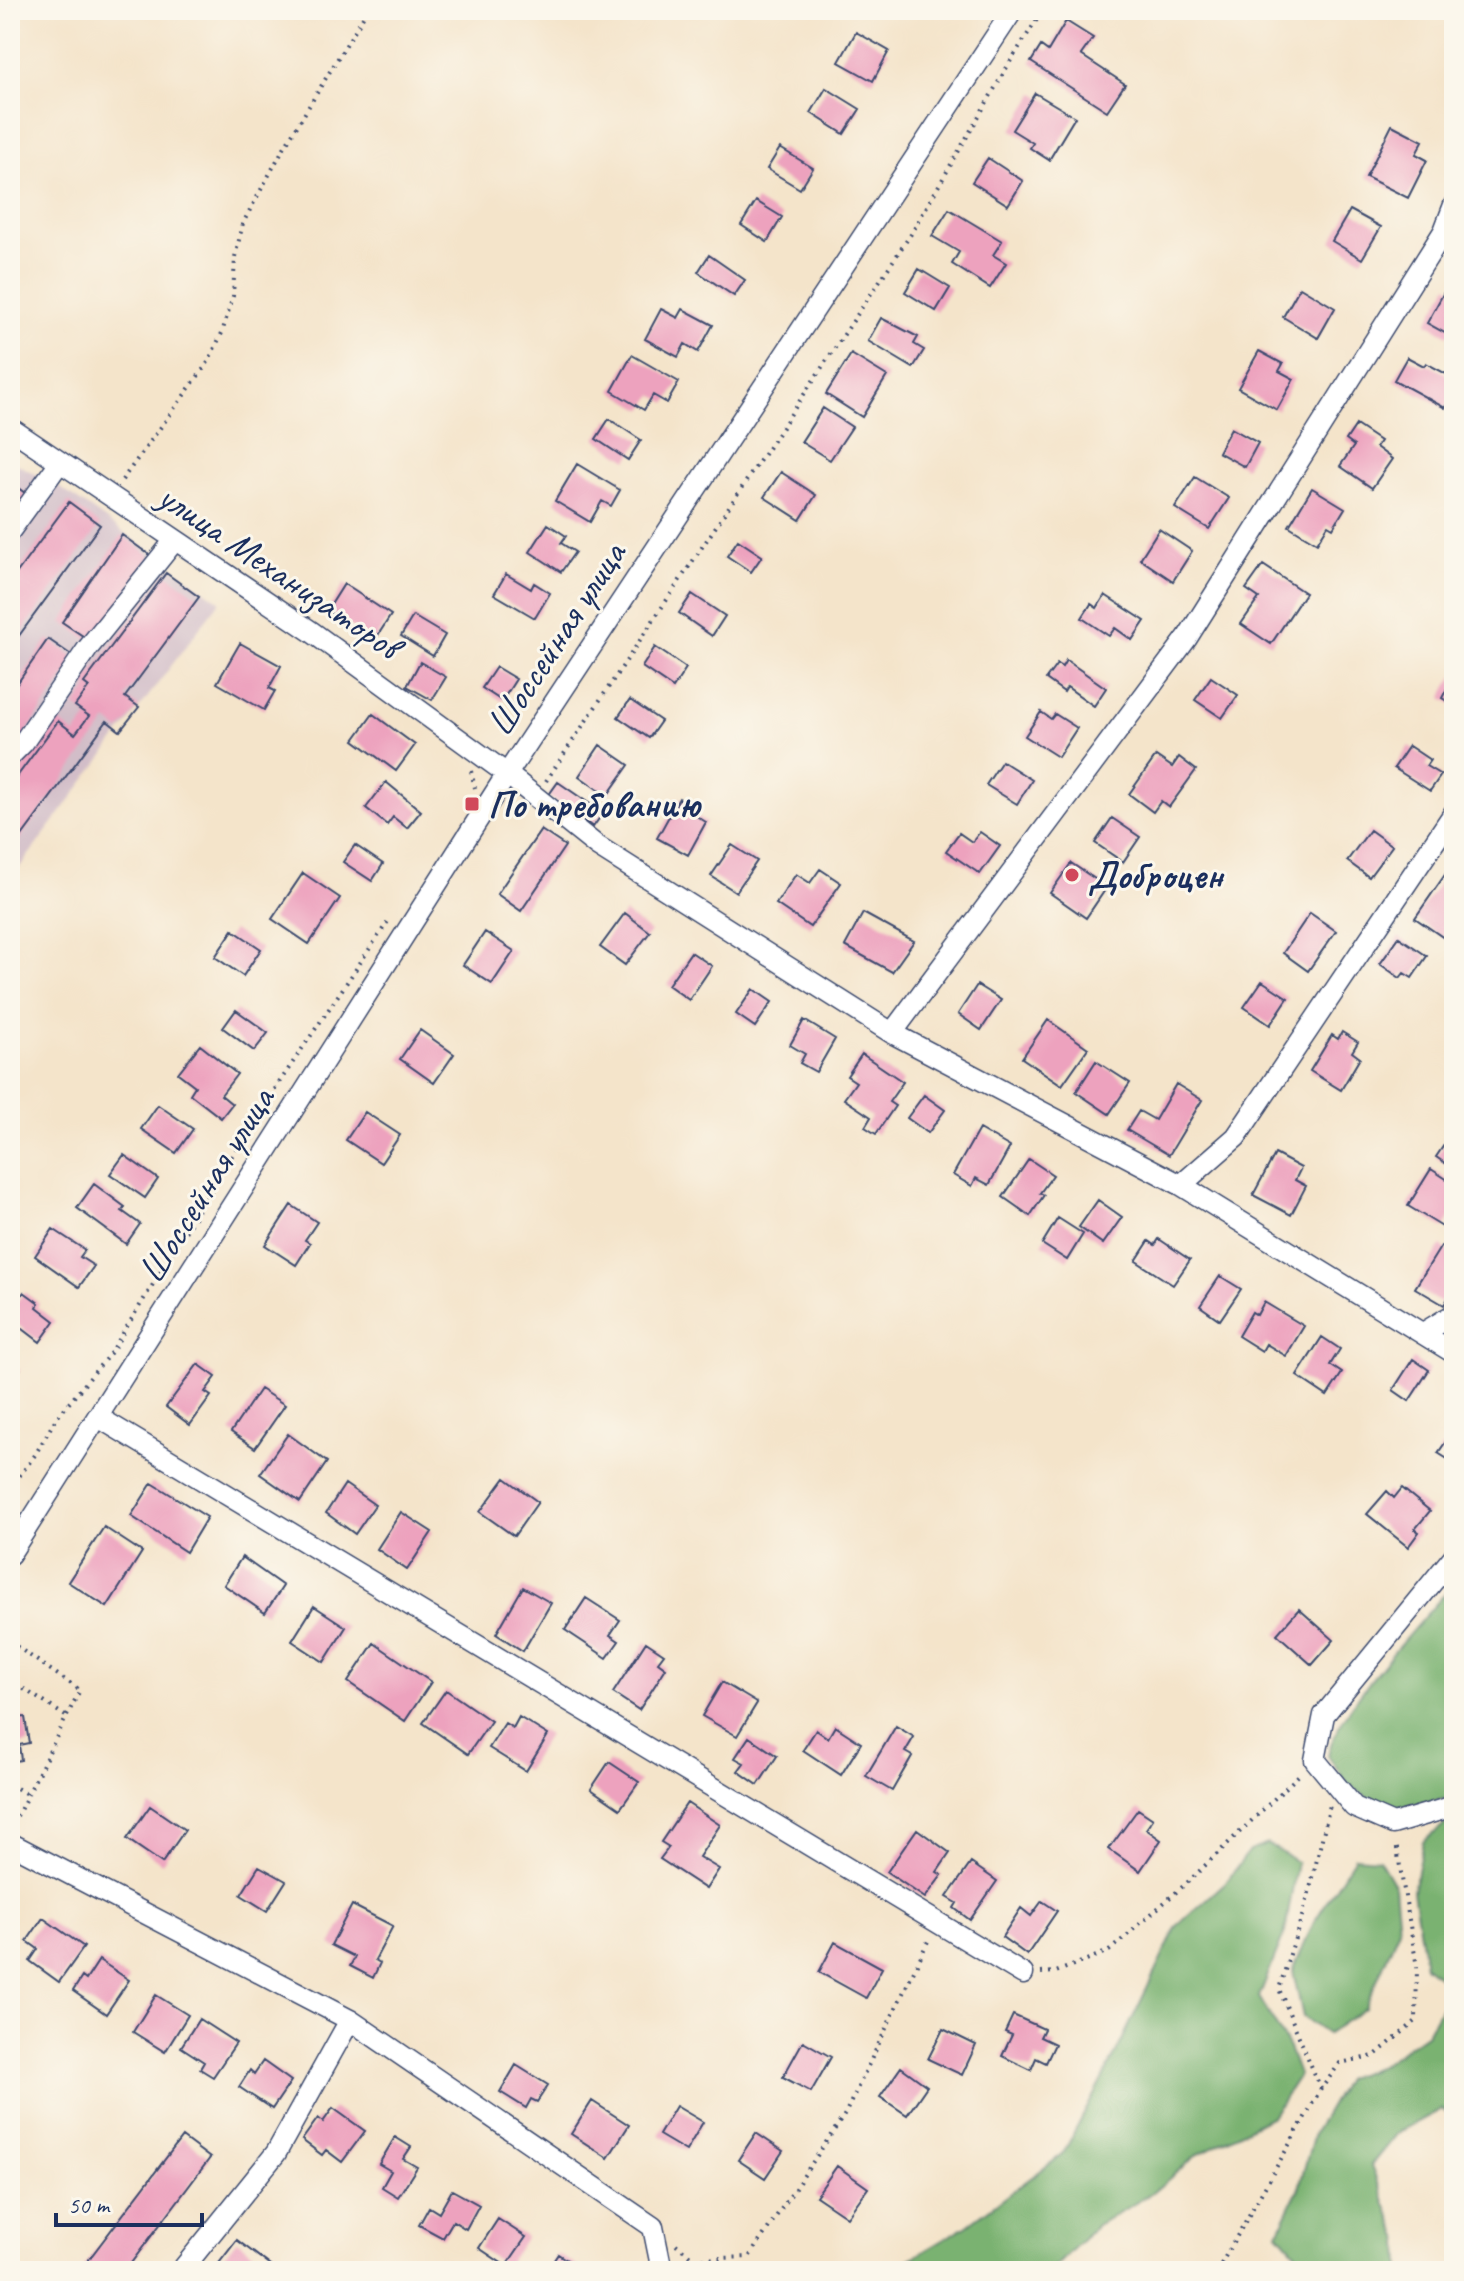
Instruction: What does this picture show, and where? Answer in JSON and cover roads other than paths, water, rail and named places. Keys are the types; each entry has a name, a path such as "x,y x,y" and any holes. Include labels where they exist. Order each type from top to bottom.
{"street":[{"name":"Шоссейная улица","path":"10,1554 507,774 1013,10"},
{"path":"892,1033 1187,638 1449,234 1454,205"},
{"name":"улица Механизаторов","path":"10,428 312,632 507,774 597,846 892,1033 1181,1185 1454,1353"},
{"path":"10,531 60,462"},
{"path":"10,756 23,743 88,648 175,540"},
{"path":"1181,1185 1236,1137 1454,813"},
{"path":"1423,1333 1454,1314"},
{"path":"98,1417 938,1920 1023,1974"},
{"path":"1454,1556 1324,1715 1315,1760 1354,1807 1393,1824 1454,1806"},
{"path":"10,1843 350,2020 653,2227 662,2271"},
{"path":"181,2271 276,2153 350,2020"}],"place":[{"name":"По требованию","path":"472,804"},
{"name":"Доброцен","path":"1072,875"}]}
